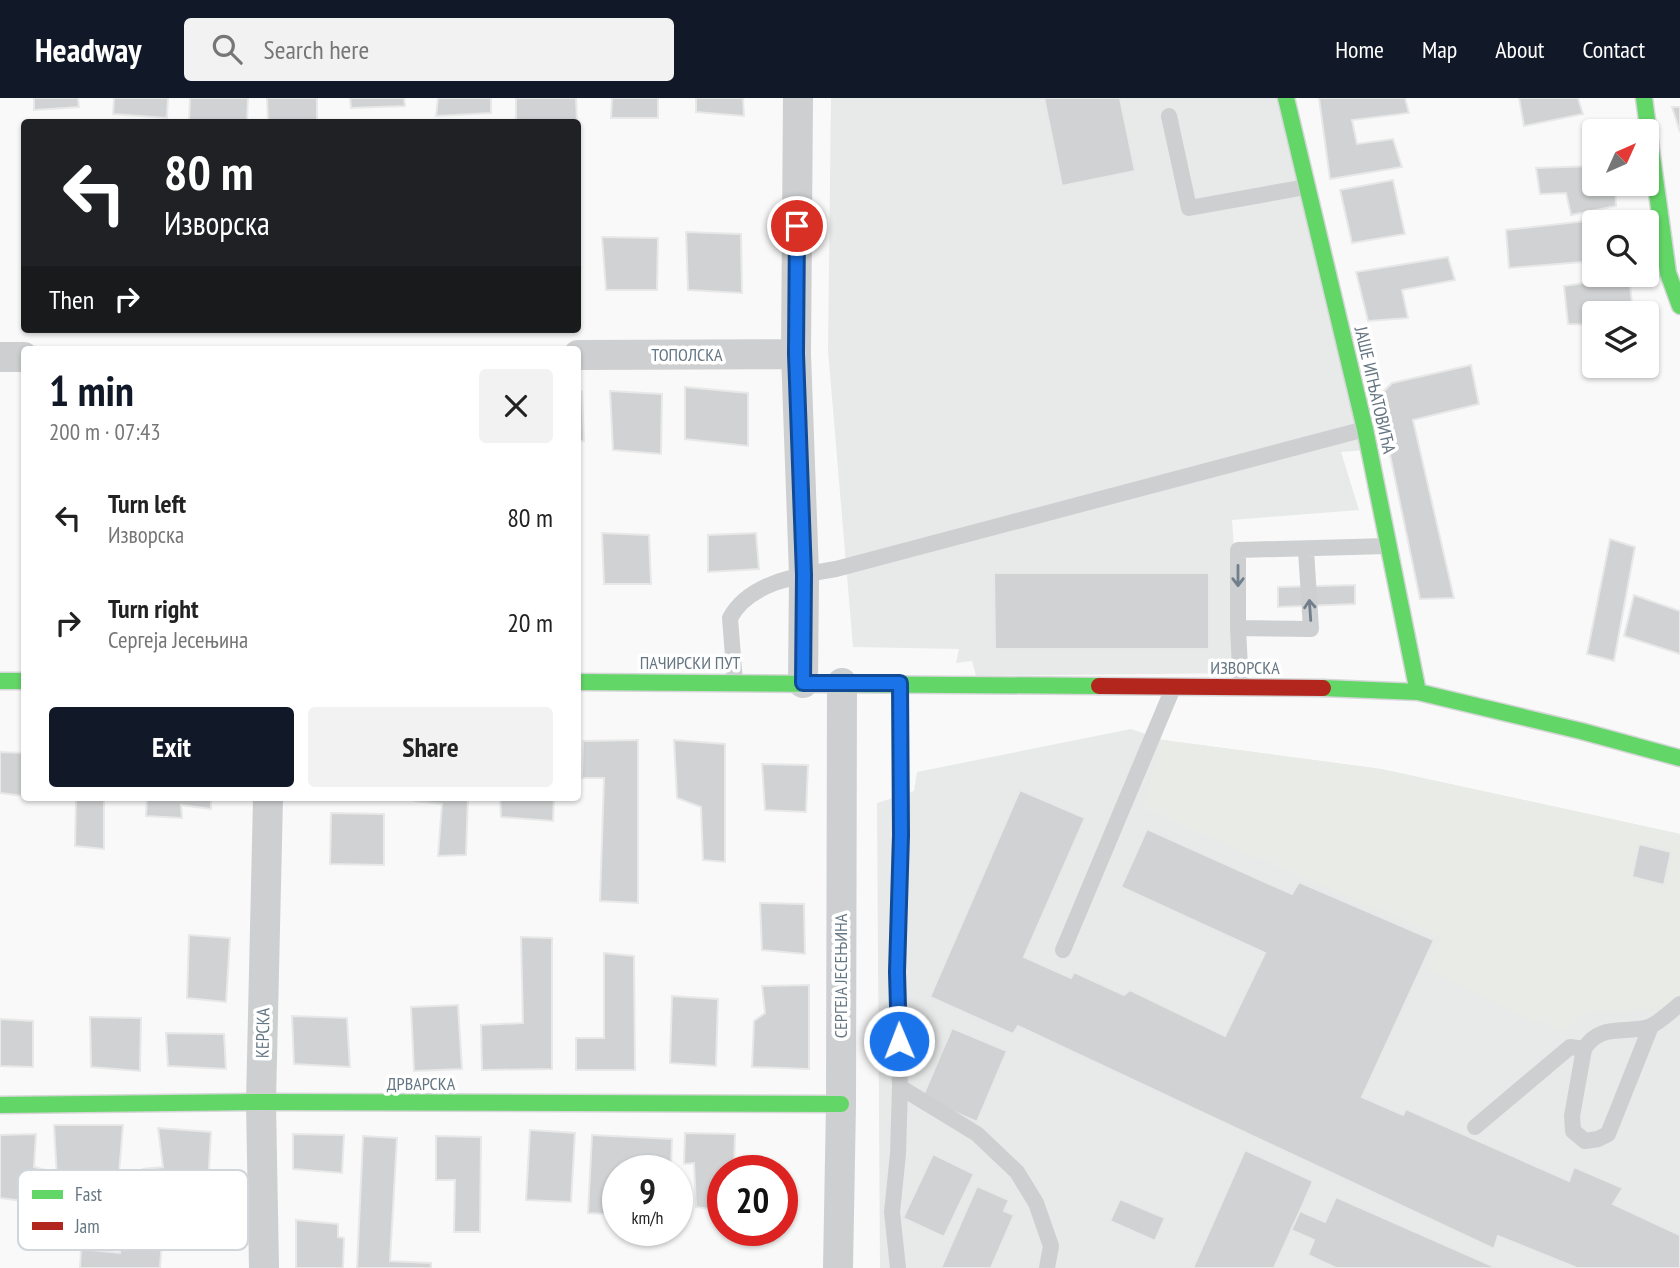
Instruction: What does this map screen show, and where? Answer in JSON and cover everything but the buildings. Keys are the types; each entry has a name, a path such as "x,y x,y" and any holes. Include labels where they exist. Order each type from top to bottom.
{"street":[{"path":"798,98 796,354 804,575 803,683"},
{"name":"ЈАШЕ ИГЊАТОВИЋА","path":"1286,98 1365,429 1418,692"},
{"path":"1644,98 1668,273 1680,306"},
{"name":"ТОПОЛСКА","path":"581,355 796,354"},
{"path":"0,357 21,357"},
{"path":"0,681 21,681"},
{"name":"ПАЧИРСКИ ПУТ","path":"581,682 803,683"},
{"name":"ИЗВОРСКА","path":"803,683 1307,687 1418,692 1680,758"},
{"name":"СЕРГЕЈА ЈЕСЕЊИНА","path":"838,1268 842,683"},
{"name":"КЕРСКА","path":"264,1268 261,1102 268,801"},
{"name":"ДРВАРСКА","path":"0,1105 261,1102 841,1104"}],"lane":[{"path":"1169,116 1189,208 1306,187"},
{"path":"735,682 730,618 735,609 769,584 836,569 1365,429"},
{"path":"1241,687 1238,550 1388,546"},
{"path":"1238,628 1311,629 1306,550"},
{"path":"898,1268 891,1212 898,1154 900,1087 897,972 901,835 900,683"},
{"path":"1063,950 1173,687"},
{"path":"1651,1026 1608,1134 1585,1141 1573,1131 1572,1116 1584,1049 1590,1040 1602,1032 1651,1026 1680,1004"},
{"path":"1475,1127 1570,1047 1584,1049"},
{"path":"900,1087 977,1135 1017,1172 1036,1203 1051,1246 1047,1268"}],"shaded area":[{"path":"831,98 1277,98 1365,450 1341,452 1359,510 1232,520 1243,673 976,676 972,661 956,663 959,649 853,647 828,350"},
{"path":"1131,729 1163,740 1381,769 1680,834 1680,1268 880,1268 877,803 914,791 917,772"},
{"path":"1163,740 1381,769 1680,834 1680,1011 1671,1019 1660,1009 1587,1011 1562,1031 1512,1012 1426,968 1441,937 1142,808"}],"traffic: fast":[{"path":"1286,98 1365,429 1418,692"},
{"path":"1644,98 1668,273 1680,306"},
{"path":"0,681 21,681"},
{"path":"581,682 1099,686"},
{"path":"1323,688 1418,692 1680,758"},
{"path":"0,1105 261,1102 841,1104"}],"traffic: jam":[{"path":"1099,686 1323,688"}],"route":[{"path":"797,226 796,354 804,575 803,683 900,683 901,835 897,972 899,1041"}]}
